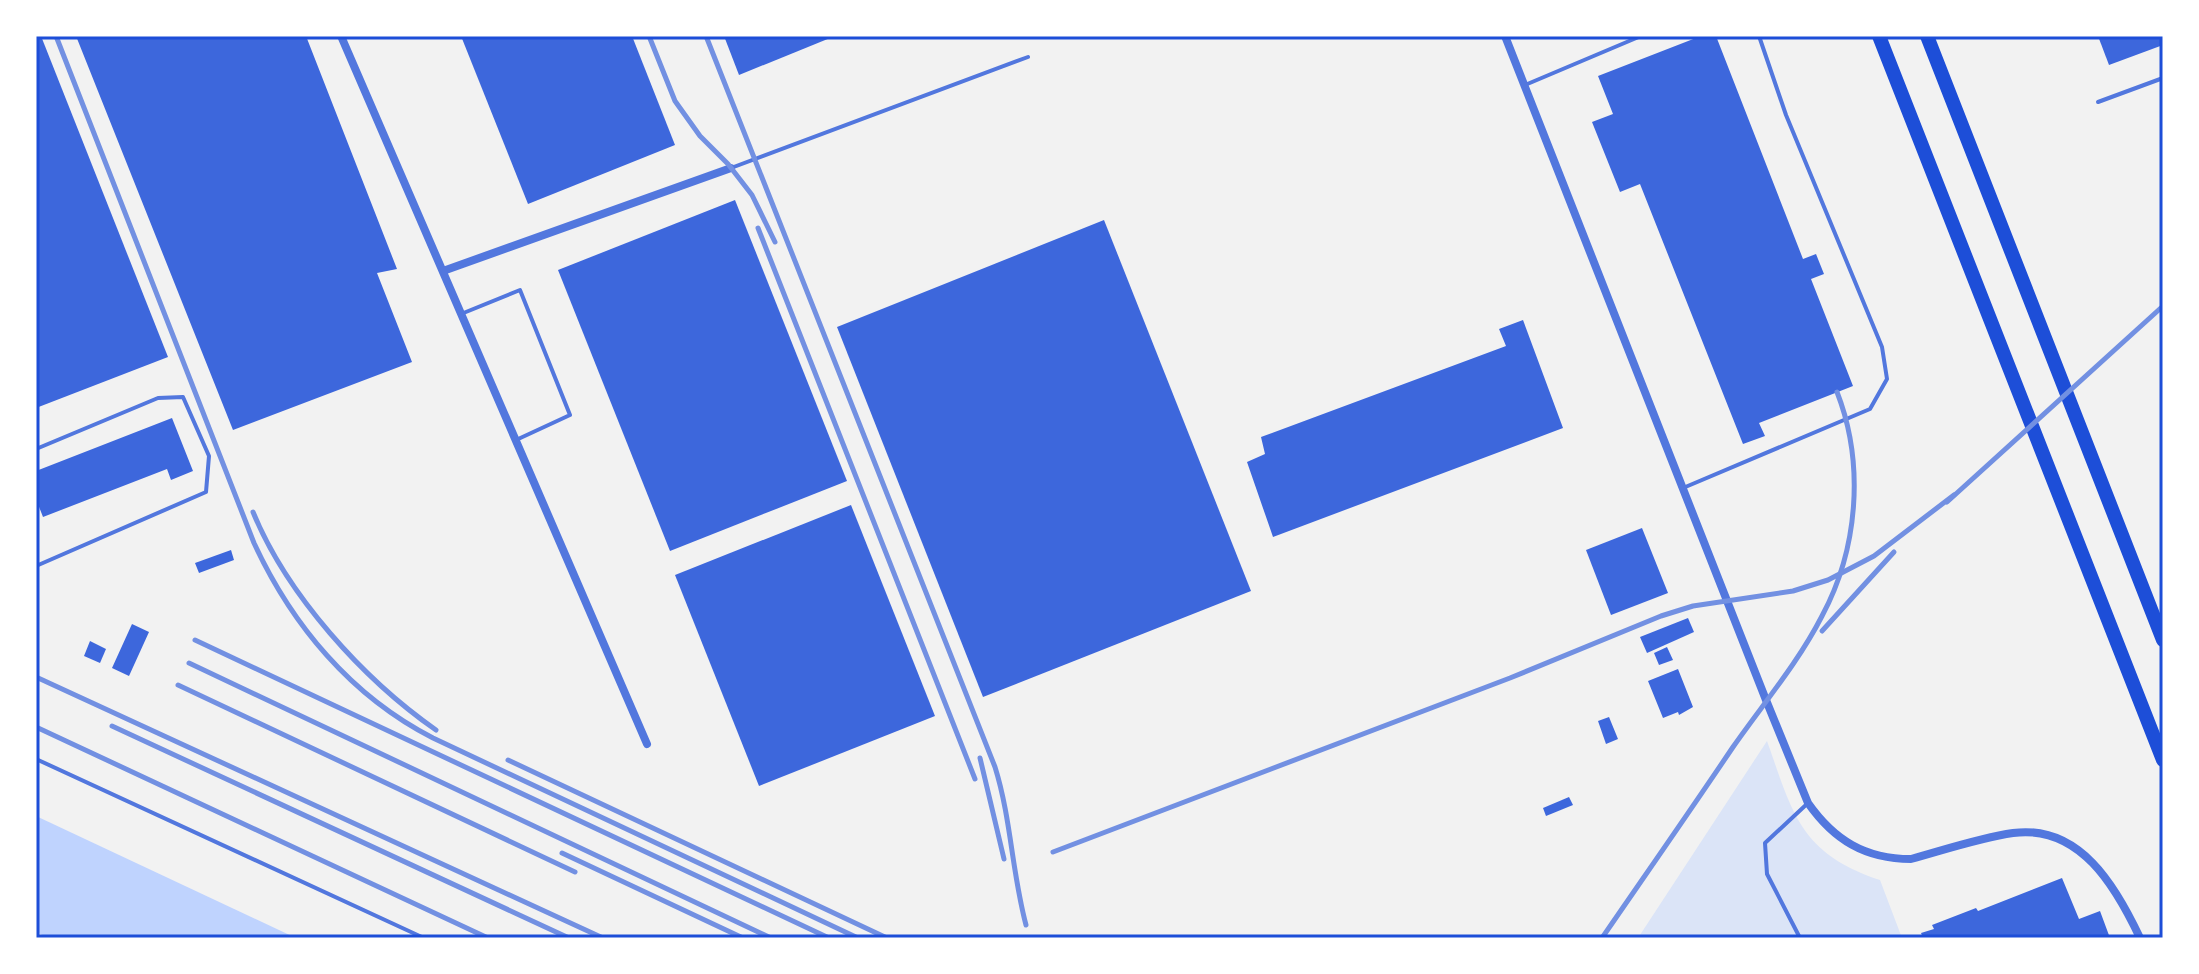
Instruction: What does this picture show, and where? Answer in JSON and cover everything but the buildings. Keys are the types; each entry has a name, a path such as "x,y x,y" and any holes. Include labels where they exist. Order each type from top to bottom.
{"highway":[{"path":"1879,36 2163,760"},
{"path":"1927,36 2163,640"}],"street":[{"path":"341,36 647,744"},
{"path":"1505,36 1808,803 1824,824 1843,841 1856,849 1882,857 1911,859 2013,833 2057,839 2084,854 2108,878 2140,938"},
{"path":"443,271 731,168"}],"lane":[{"path":"1525,85 1641,36"},
{"path":"1683,488 1870,409 1887,379 1882,347 1786,115 1759,36"},
{"path":"731,168 1028,57"},
{"path":"2098,102 2163,78"},
{"path":"461,314 520,290 570,415 516,440"},
{"path":"36,449 158,398 183,397 209,456 206,492 36,566"},
{"path":"36,759 424,938"},
{"path":"1800,938 1767,874 1765,843 1808,803"}],"shaded area":[{"path":"1767,741 1784,790 1803,828 1832,857 1880,880 1902,938 1638,938"}],"water":[{"path":"36,816 296,938 49,938 36,932"}],"railway":[{"path":"56,36 254,543 286,602 327,656 376,701 433,738 858,938"},
{"path":"649,36 675,101 700,136 728,164 752,195 775,242"},
{"path":"706,36 995,767 1026,925"},
{"path":"758,228 975,779"},
{"path":"1947,502 2163,306"},
{"path":"1602,938 1791,667 1813,633 1834,590 1850,535 1854,506 1852,448 1837,392"},
{"path":"1053,852 1510,678 1661,616 1693,606 1793,591 1828,580 1874,556 1954,495"},
{"path":"253,512 286,574 330,633 381,686 436,730"},
{"path":"1822,631 1894,552"},
{"path":"195,640 829,938"},
{"path":"189,663 771,938"},
{"path":"36,677 603,938"},
{"path":"178,685 575,872"},
{"path":"112,726 569,938"},
{"path":"36,727 488,938"},
{"path":"980,758 1004,859"},
{"path":"508,760 887,938"},
{"path":"562,853 743,938"}]}
